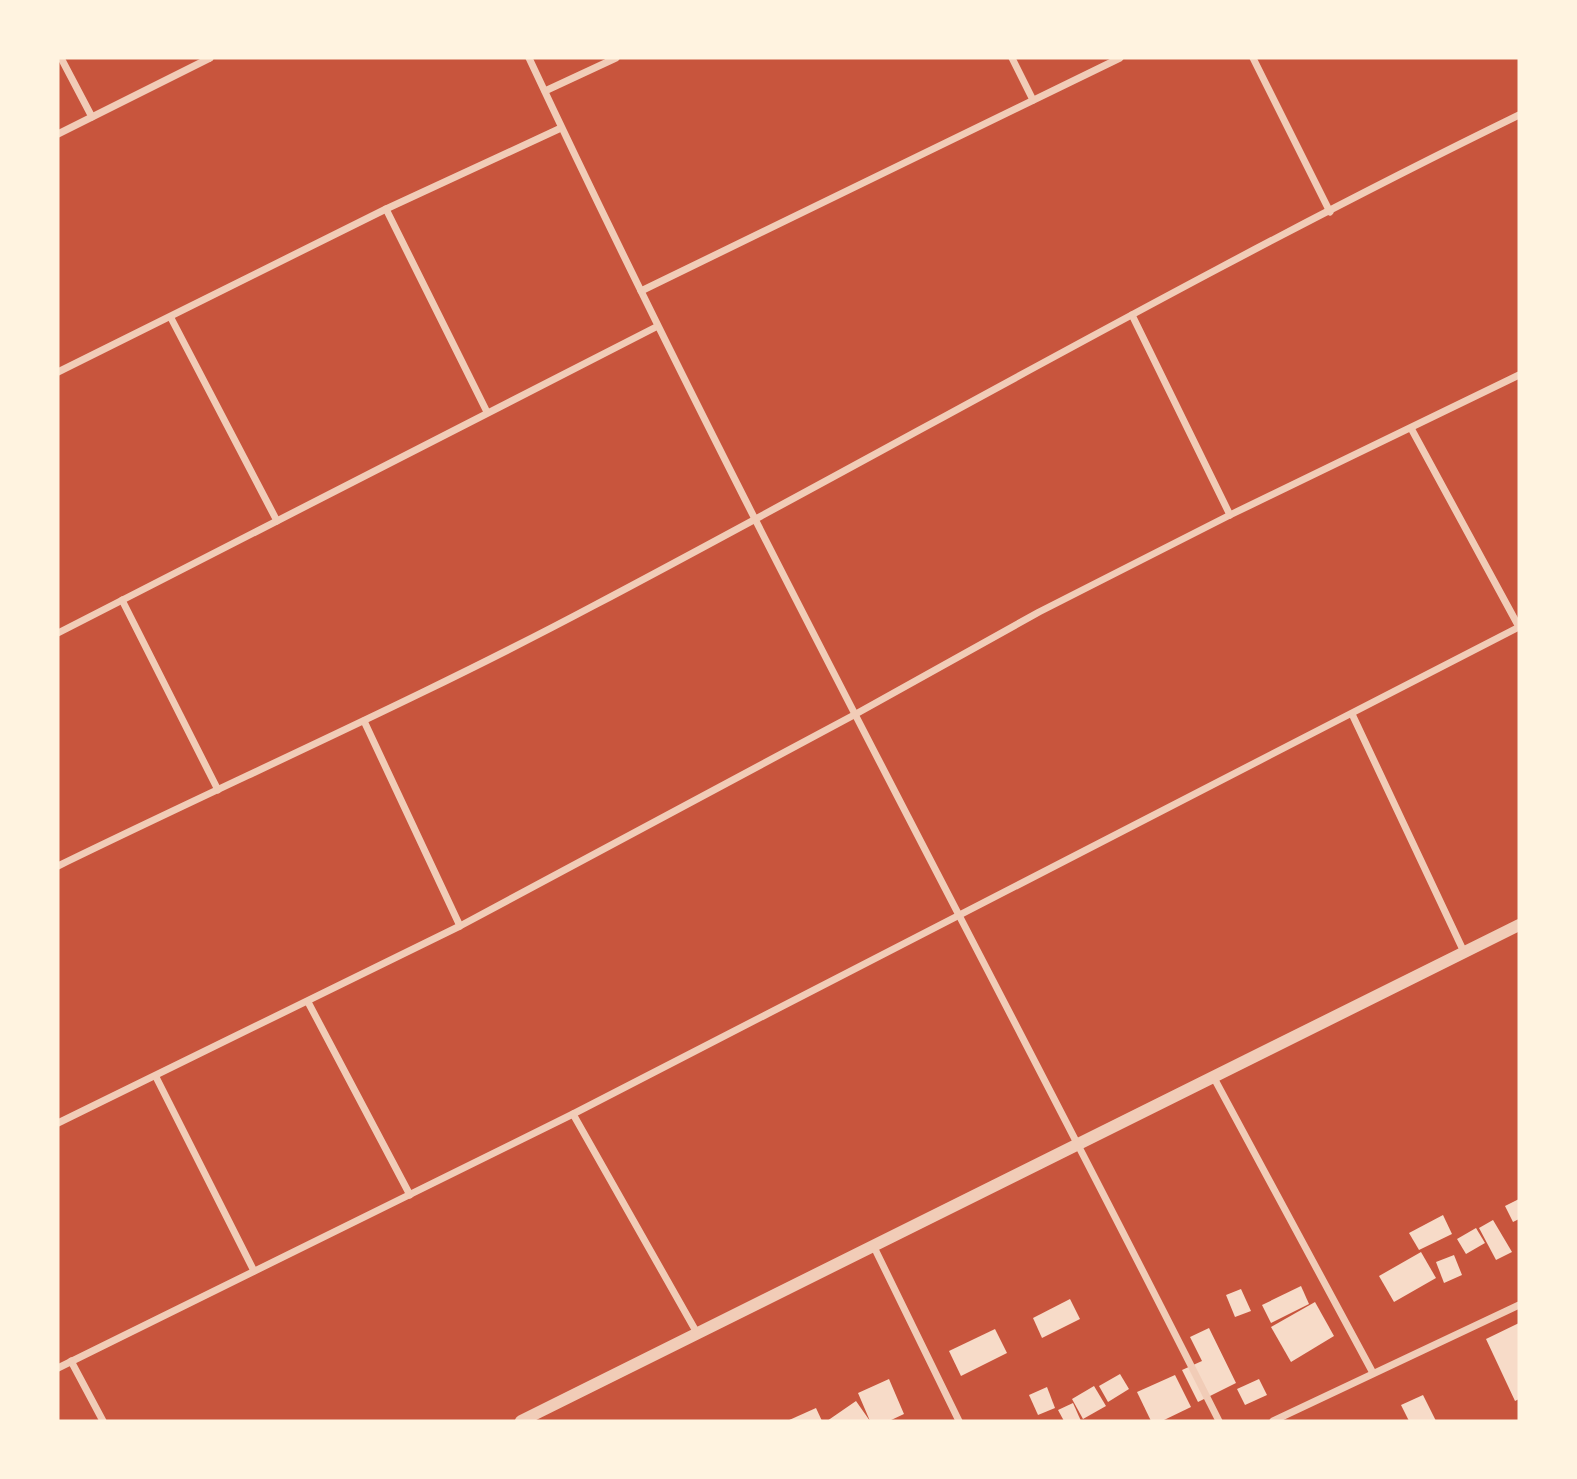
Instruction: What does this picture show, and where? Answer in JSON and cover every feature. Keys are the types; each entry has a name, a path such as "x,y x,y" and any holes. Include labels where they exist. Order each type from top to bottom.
{"street":[{"path":"61,58 92,117"},
{"path":"58,134 210,58"},
{"path":"529,58 656,327 854,715 1080,1144 1219,1421"},
{"path":"545,91 616,58"},
{"path":"1012,58 1033,100"},
{"path":"641,291 1120,58"},
{"path":"1253,58 1329,212"},
{"path":"59,863 364,721 589,608 1132,315 1519,115"},
{"path":"58,372 386,209 561,128"},
{"path":"386,209 487,412"},
{"path":"1132,315 1230,515"},
{"path":"171,318 277,521"},
{"path":"58,633 656,327"},
{"path":"58,1123 460,926 854,715 1039,612 1230,515 1519,375"},
{"path":"58,1368 573,1114 1519,627 1412,429"},
{"path":"122,600 218,790"},
{"path":"1352,714 1464,953"},
{"path":"364,721 460,926"},
{"path":"522,1421 873,1244 1214,1078 1519,925"},
{"path":"308,1002 410,1195"},
{"path":"156,1077 254,1271"},
{"path":"1214,1078 1373,1373"},
{"path":"573,1114 697,1333"},
{"path":"873,1244 959,1421"},
{"path":"1273,1421 1519,1305"},
{"path":"71,1361 103,1421"}],"building":[{"path":"1519,1199 1519,1219 1513,1222 1505,1206"},
{"path":"1443,1215 1452,1234 1419,1250 1409,1233"},
{"path":"1493,1220 1512,1252 1496,1260 1479,1228"},
{"path":"1476,1228 1485,1243 1466,1254 1457,1239"},
{"path":"1421,1252 1436,1278 1394,1302 1379,1276"},
{"path":"1454,1255 1462,1275 1444,1283 1436,1262"},
{"path":"1301,1286 1309,1304 1271,1323 1262,1305"},
{"path":"1241,1289 1251,1311 1235,1317 1226,1295"},
{"path":"1070,1299 1080,1319 1042,1338 1033,1318"},
{"path":"1315,1302 1334,1336 1291,1362 1271,1327"},
{"path":"1519,1323 1519,1399 1515,1401 1486,1339"},
{"path":"1209,1328 1236,1383 1198,1402 1182,1370 1202,1361 1190,1337"},
{"path":"995,1329 1007,1353 961,1376 949,1351"},
{"path":"1120,1374 1129,1389 1108,1402 1099,1386"},
{"path":"1175,1375 1191,1407 1162,1421 1151,1421 1137,1392"},
{"path":"889,1379 904,1414 889,1421 870,1421 858,1393"},
{"path":"1259,1379 1267,1395 1245,1405 1237,1389"},
{"path":"1094,1386 1106,1406 1083,1419 1072,1399"},
{"path":"1047,1387 1055,1408 1038,1415 1029,1395"},
{"path":"1423,1395 1436,1421 1409,1421 1401,1405"},
{"path":"856,1401 870,1421 827,1421"},
{"path":"1073,1403 1081,1421 1064,1421 1058,1410"},
{"path":"816,1408 822,1421 787,1421"}]}
